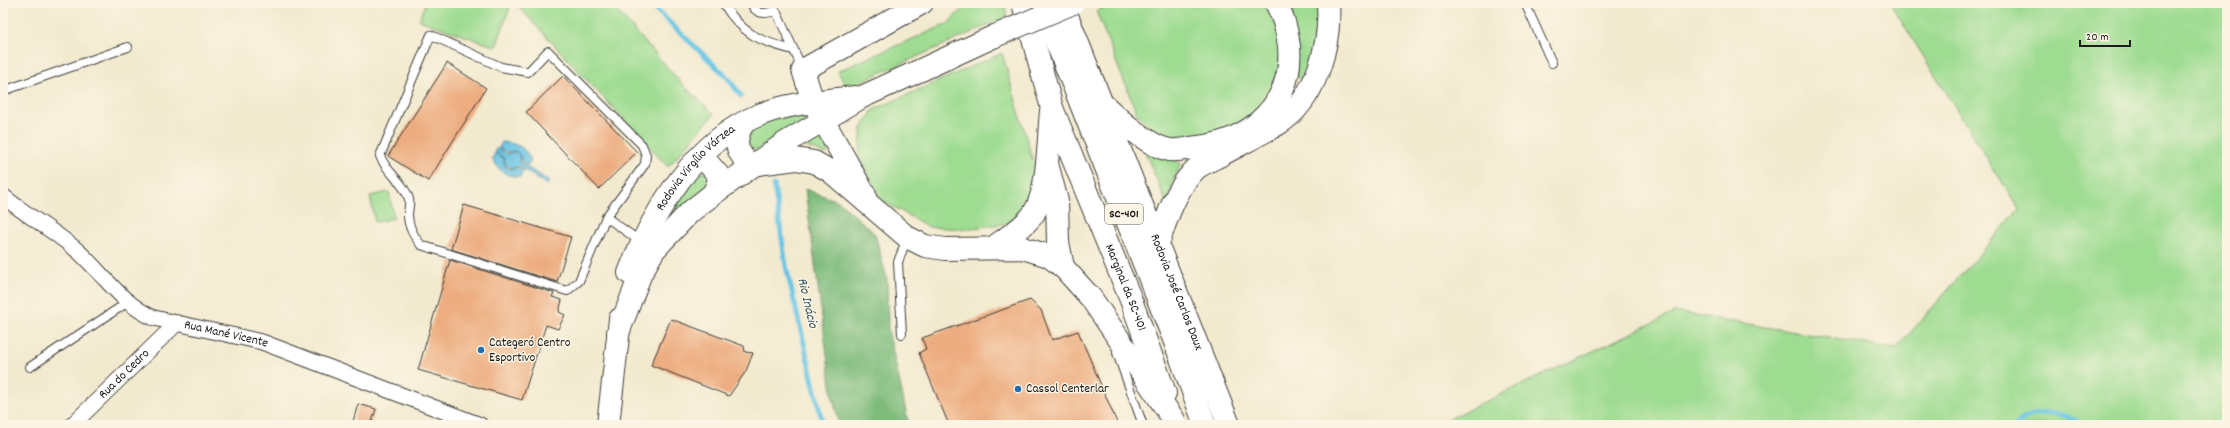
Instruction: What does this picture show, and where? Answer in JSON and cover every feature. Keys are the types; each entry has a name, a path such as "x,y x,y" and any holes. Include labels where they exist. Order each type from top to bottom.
{"main road":[{"path":"871,206 842,150 818,111 803,70 922,3"},
{"name":"Marginal da SC-401","path":"1023,3 1052,108 1131,300 1175,423"},
{"name":"Rodovia José Carlos Daux","path":"1041,3 1175,342 1205,425"},
{"name":"Rodovia José Carlos Daux","path":"1062,3 1229,425"},
{"name":"Rodovia Virgílio Várzea","path":"608,425 618,333 628,274 641,242 668,198 697,160 712,145 743,124 759,116 783,108 818,111 853,102 995,36 1073,3"},
{"path":"1103,104 1139,135 1170,150 1213,145 1241,134 1275,106 1286,82 1289,66 1287,28 1276,3"},
{"path":"1158,244 1164,225 1184,184 1198,167 1280,123 1298,106 1313,84 1322,58 1329,16 1328,3"},
{"path":"842,150 840,136 853,102"},
{"path":"994,247 1021,227 1034,213 1043,182 1052,108"},
{"name":"Rodovia Virgílio Várzea","path":"618,333 641,273 654,250 690,212 818,111"},
{"path":"743,124 738,133 736,143 739,153 751,165 796,159 814,162 830,171 907,237 924,246 945,249 994,247 1023,248 1038,252 1063,267 1092,298 1175,423"},
{"path":"697,160 707,162 714,168 719,176 718,183 713,194"},
{"path":"1046,160 1057,201 1058,236 1063,267"}],"street":[{"name":"Rua Mané Vicente","path":"3,196 79,252 128,302 141,312 154,318 262,342 480,425"},
{"name":"Rua do Cedro","path":"72,425 177,323"}],"lane":[{"path":"723,3 730,15 758,40 792,50"},
{"path":"750,3 755,11 760,14 776,12 792,50 803,70"},
{"path":"1525,3 1552,63"},
{"path":"431,35 501,67 528,72 548,51 642,145 646,155 646,164 606,218 579,281 567,292 421,245 411,232 408,219 409,199 400,183 383,165 380,156 431,35"},
{"path":"3,91 128,47"},
{"path":"606,218 641,242"},
{"path":"902,334 898,262 907,237"},
{"path":"1092,298 1124,368 1143,425"},
{"path":"30,367 128,302"}],"green space":[{"path":"425,3 500,3 510,7 496,47 419,20"},
{"path":"515,3 610,3 685,87 714,114 668,167"},
{"path":"968,3 1004,3 1007,17 846,88 838,71 947,24"},
{"path":"1115,3 1264,3 1280,30 1283,58 1266,102 1248,120 1207,137 1179,140 1154,132 1137,114 1096,11"},
{"path":"1283,3 1318,3 1317,32 1313,54 1307,73 1302,79 1297,77"},
{"path":"1890,3 2227,3 2227,425 1436,425 1676,312 1896,349 2019,209"},
{"path":"1002,53 1037,175 1026,206 1010,223 965,229 929,227 881,200 859,157 862,128 873,110"},
{"path":"802,115 806,117 805,123 755,151 749,146 749,137 753,130 759,125 776,119"},
{"path":"820,133 829,152 825,154 802,145"},
{"path":"1140,140 1165,156 1181,163 1172,185 1167,204"},
{"path":"706,172 709,174 709,186 679,210 673,208 694,174"},
{"path":"805,189 840,202 875,234 887,279 888,329 909,425 840,425 833,400"},
{"path":"389,192 394,218 375,222 370,196"}],"water":[{"path":"502,142 520,146 531,160 527,166 522,162 519,154 515,151 507,152 499,148"},
{"path":"497,148 506,154 515,152 519,154 520,163 549,181 547,185 518,166 514,168 506,166 504,158 494,151"},
{"path":"495,153 503,158 505,167 509,169 518,168 523,171 520,177 506,174 500,170 492,159"}],"building":[{"path":"447,63 486,88 428,181 388,156"},
{"path":"563,76 637,152 599,189 526,112"},
{"path":"464,205 571,237 557,282 451,249"},
{"name":"Categeró Centro Esportivo","path":"450,260 554,293 552,297 562,300 559,312 565,315 558,329 546,325 522,400 418,370"},
{"name":"Cassol Centerlar","path":"1030,300 1041,310 1052,340 1078,331 1118,425 949,425 919,353 926,349 922,338"},
{"path":"671,319 744,346 745,352 753,353 746,371 729,396 651,365"},
{"path":"358,404 376,409 371,425 352,425"}],"waterway":[{"name":"Rio Inácio","path":"649,3 728,78 741,96"},
{"name":"Rio Inácio","path":"774,185 786,266 823,425"},
{"name":"Rio Inácio","path":"2016,425 2023,419 2031,416 2050,413 2068,417 2084,425"}],"place":[{"name":"Categeró Centro Esportivo","path":"481,350"},
{"name":"Cassol Centerlar","path":"1018,389"}]}
